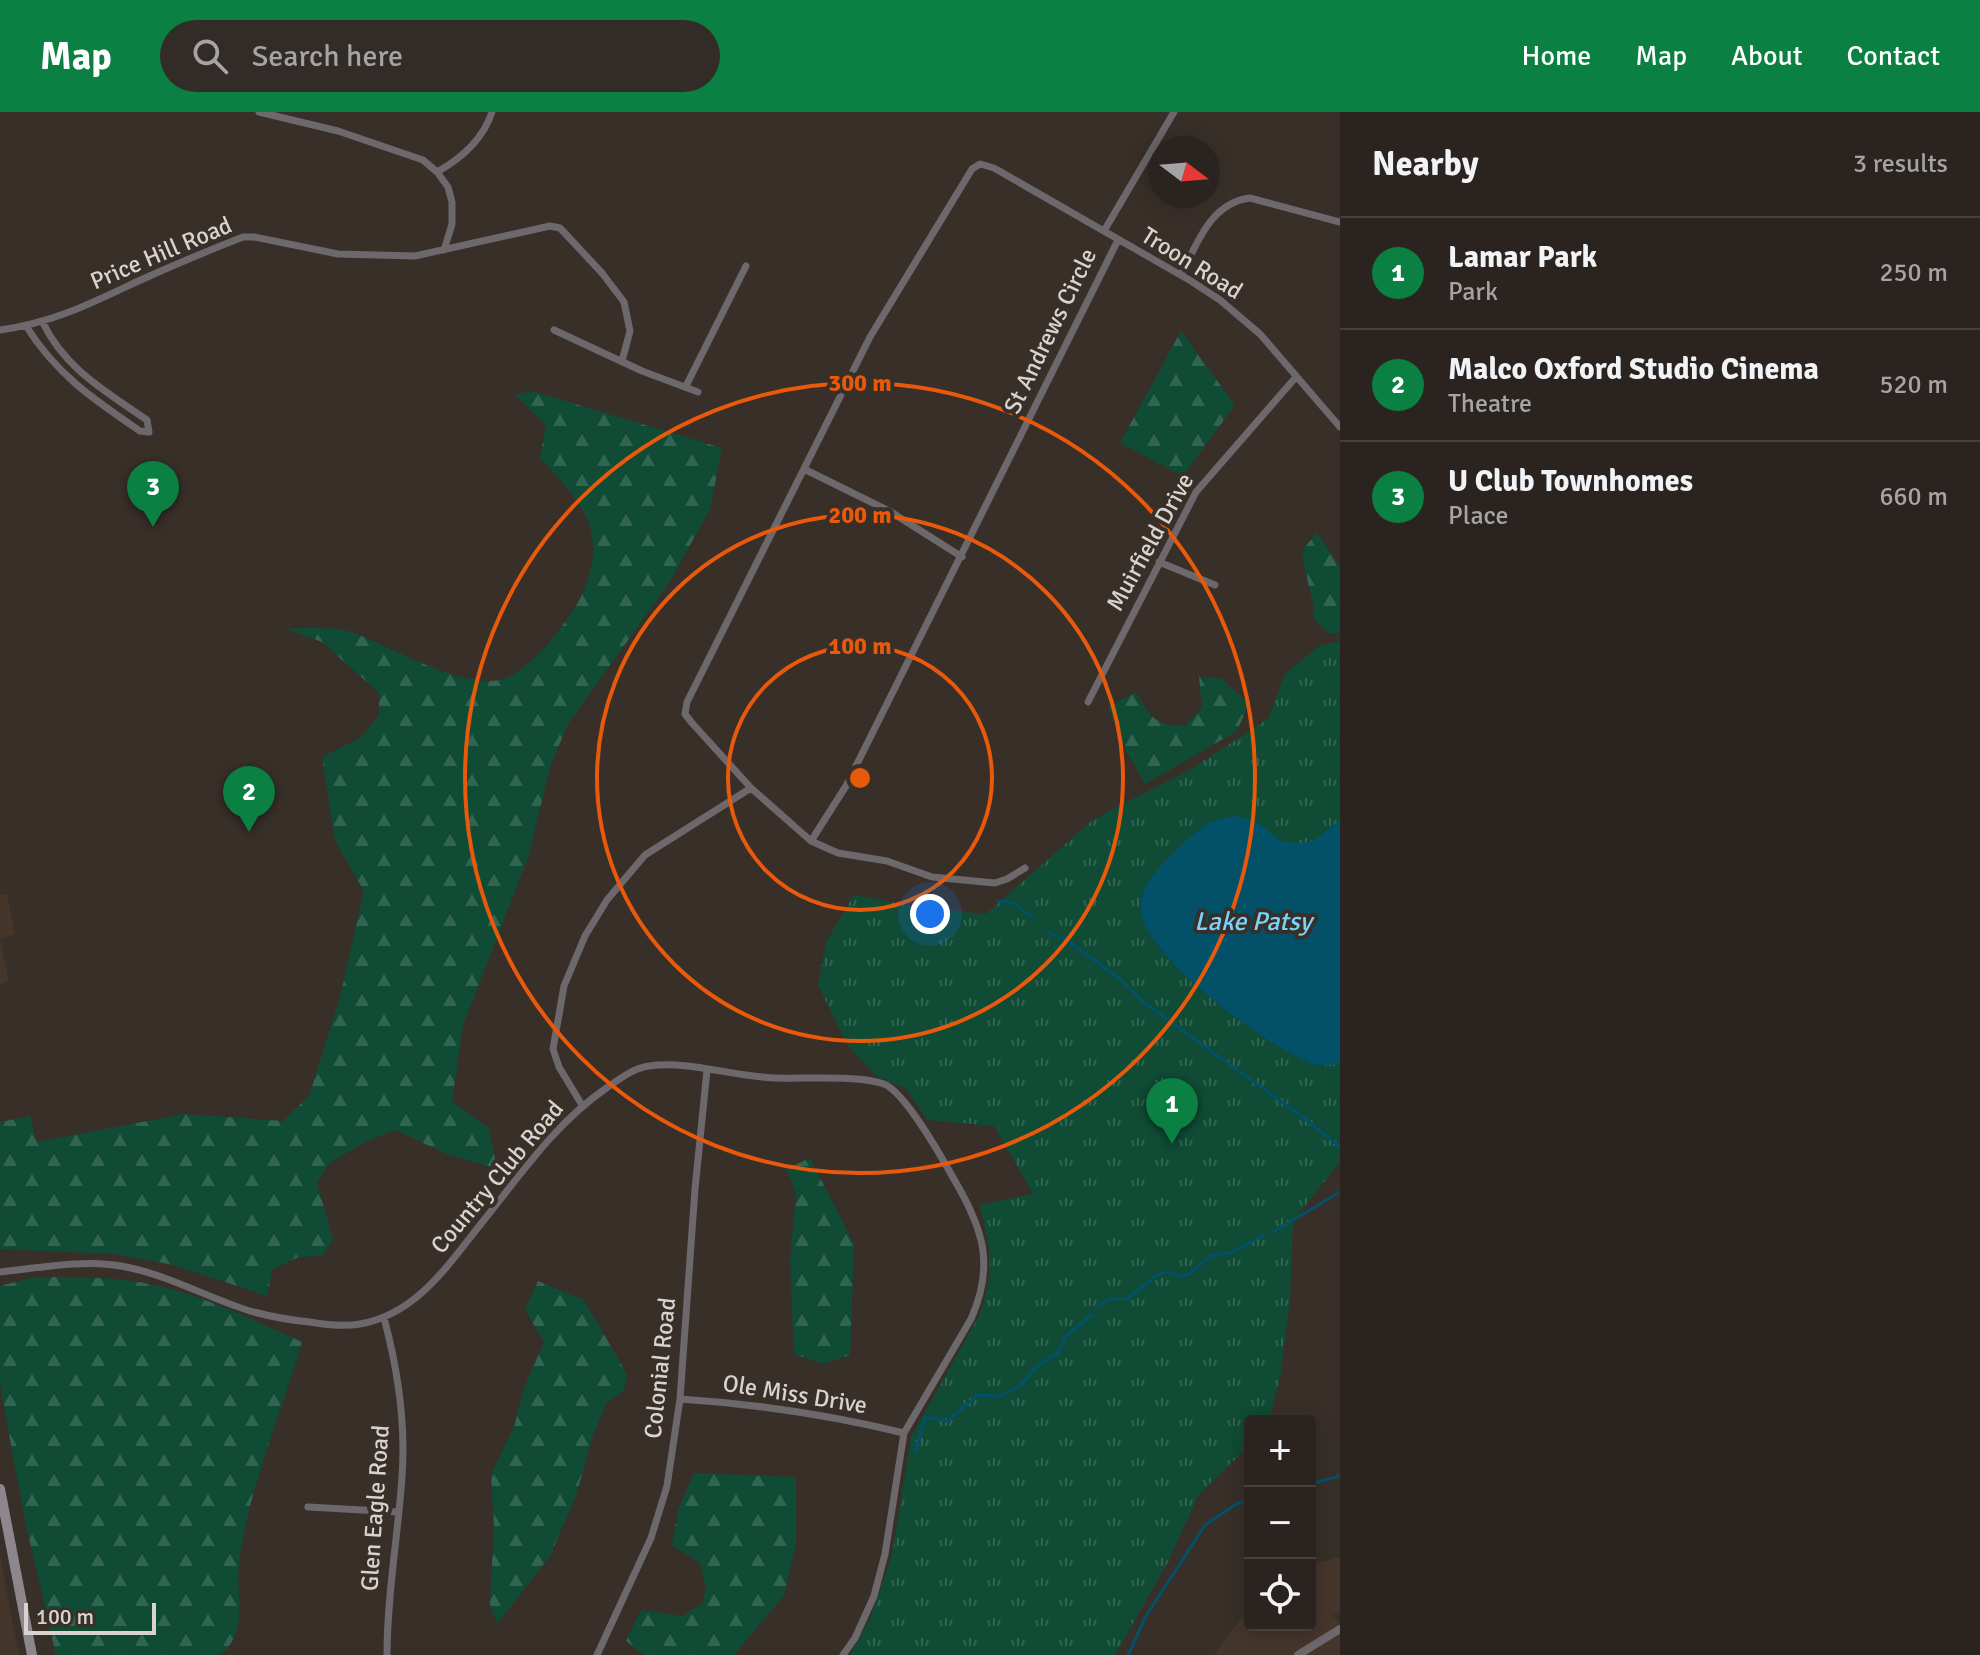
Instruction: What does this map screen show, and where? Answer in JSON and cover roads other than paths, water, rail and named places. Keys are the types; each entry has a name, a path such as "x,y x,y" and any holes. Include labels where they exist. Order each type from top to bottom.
{"main road":[{"path":"0,1489 32,1655"}],"street":[{"path":"259,112 338,131 423,160 448,187 452,202 452,224 444,250"},
{"path":"437,172 455,162 471,147 484,131 492,112"},
{"path":"1104,231 1174,112"},
{"name":"St Andrews Circle","path":"980,164 994,168 1118,240 846,786 811,841 751,788 685,714 687,702 870,337 972,169 980,164"},
{"path":"1181,275 1216,212 1238,200 1250,198 1340,222"},
{"name":"Price Hill Road","path":"0,330 26,326 94,304 243,237 356,256 415,256 550,226 560,228 624,302 630,331 622,361"},
{"name":"Troon Road","path":"1118,240 1220,300 1260,334 1340,427"},
{"path":"686,386 746,266"},
{"path":"26,326 42,352 81,391 140,431 149,432 147,420 79,373 51,340 42,321"},
{"path":"554,330 698,392"},
{"name":"Muirfield Drive","path":"1088,702 1196,492 1296,377"},
{"path":"804,469 891,512 962,557"},
{"path":"1159,562 1215,585"},
{"path":"582,1105 559,1067 553,1049 564,986 585,936 607,900 645,855 751,788"},
{"path":"811,841 838,853 887,861 932,877 995,883 1025,868"},
{"name":"Country Club Road","path":"0,1272 72,1265 118,1265 161,1275 248,1311 337,1326 361,1324 384,1318 410,1304 444,1272 545,1145 582,1105 622,1077 646,1066 673,1064 748,1078 865,1080 887,1085 898,1094 917,1120 971,1208 985,1256 980,1299 904,1433 885,1554 874,1596 855,1638 843,1655"},
{"name":"Colonial Road","path":"597,1655 651,1538 667,1486 680,1399 707,1070"},
{"name":"Glen Eagle Road","path":"384,1318 398,1371 402,1417 402,1475 387,1612 387,1655"},
{"name":"Ole Miss Drive","path":"680,1399 756,1405 837,1417 904,1433"},
{"path":"308,1507 398,1512"},
{"path":"1298,1655 1340,1629"}],"water":[{"name":"Lake Patsy","path":"1237,816 1259,823 1279,840 1299,844 1313,841 1340,820 1340,1064 1310,1063 1267,1039 1214,1001 1168,957 1151,936 1142,917 1141,899 1159,868 1201,828 1216,820"}],"waterway":[{"path":"998,901 1013,903 1033,917"},
{"path":"1049,932 1065,939 1120,979 1146,1004 1340,1147"},
{"path":"1273,1232 1340,1192"},
{"path":"1098,1307 1111,1299 1127,1299 1157,1275 1166,1272 1180,1276 1190,1274 1210,1256 1233,1252 1263,1235"},
{"path":"915,1451 925,1417 947,1421 978,1395 1000,1396 1020,1386 1037,1366 1059,1352 1066,1336 1092,1315"},
{"path":"1316,1482 1340,1476"},
{"path":"1128,1655 1146,1616 1205,1525 1244,1502"}],"place":[{"name":"U Club Townhomes","path":"153,527"},
{"name":"Malco Oxford Studio Cinema","path":"249,832"},
{"name":"Lamar Park","path":"1172,1144"}]}
